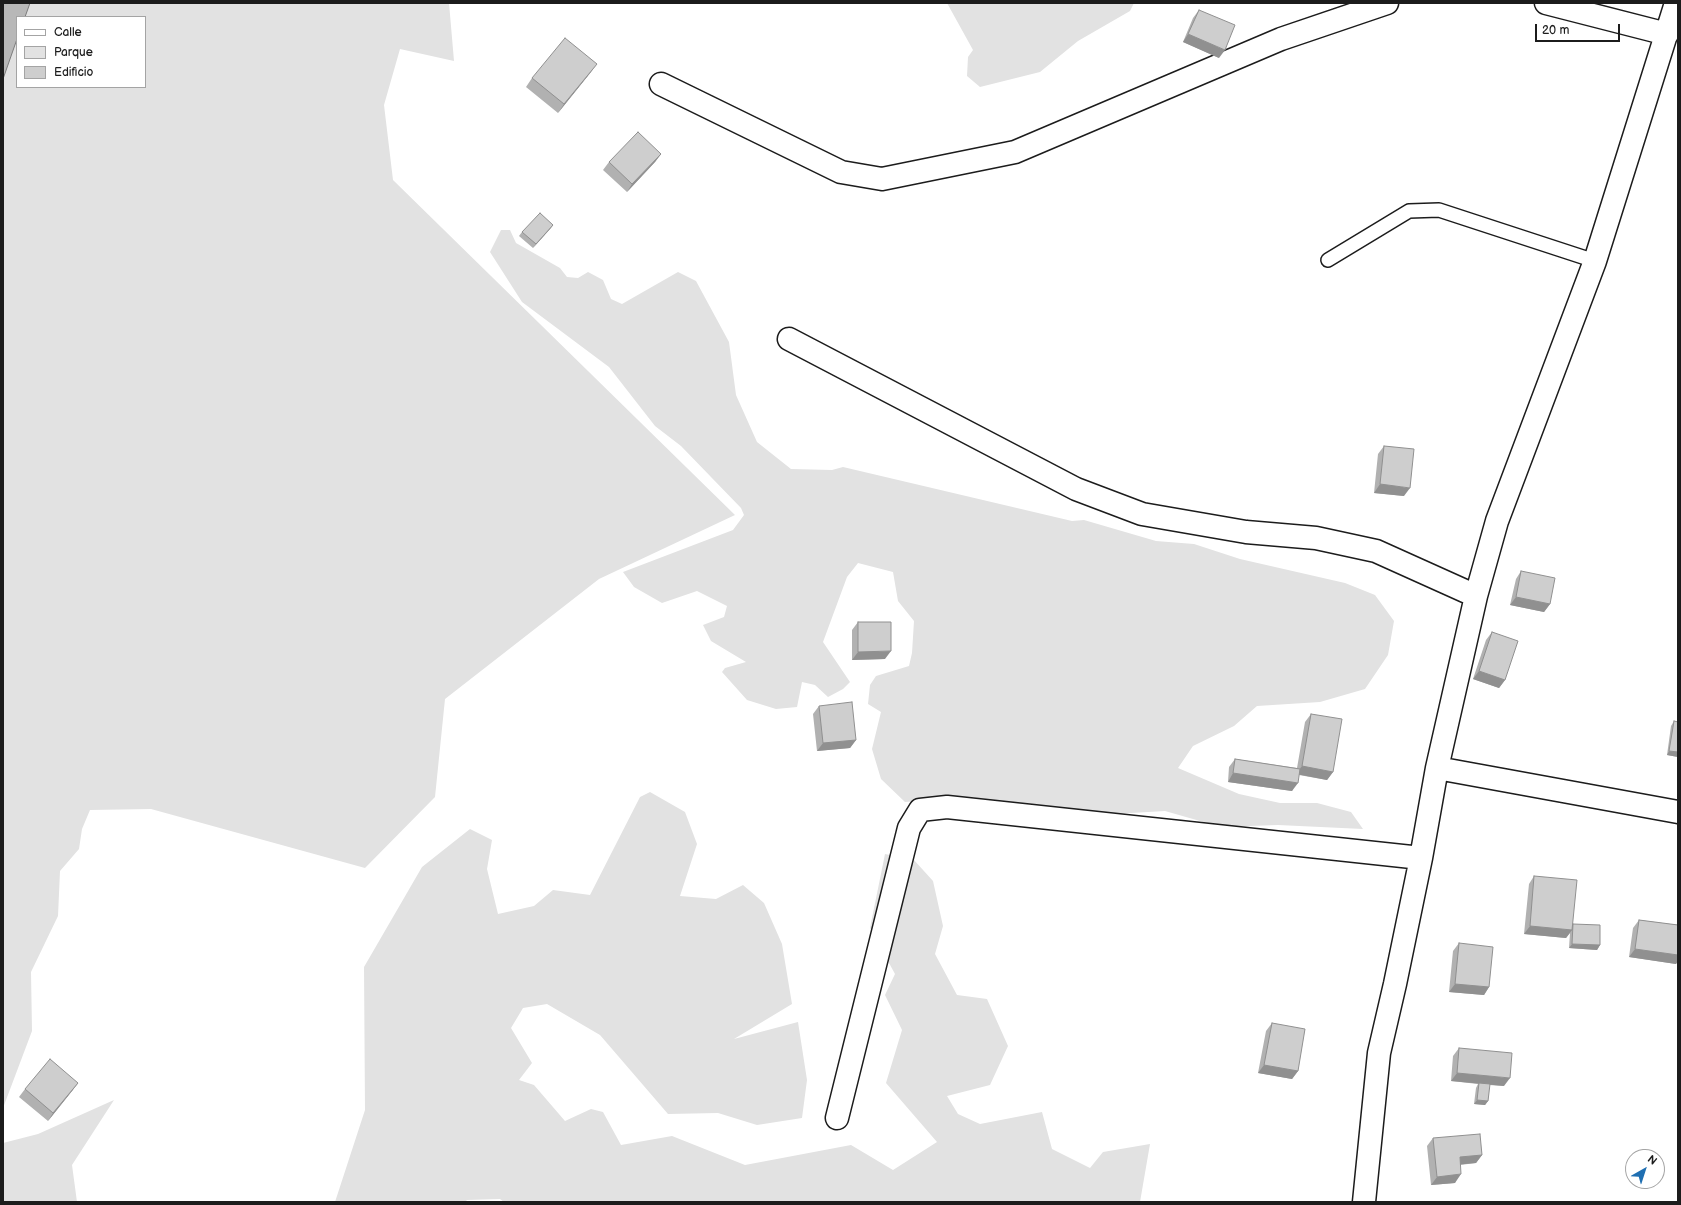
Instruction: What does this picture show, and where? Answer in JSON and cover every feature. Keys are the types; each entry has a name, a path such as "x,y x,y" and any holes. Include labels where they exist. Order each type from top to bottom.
{"street":[{"path":"661,84 841,172 882,179 1015,152 1281,39 1387,3"},
{"path":"1546,3 1667,34"},
{"path":"1364,1202 1379,1053 1421,858 1437,768 1476,596 1497,521 1595,261 1676,3"},
{"path":"789,340 1076,489 1142,514 1246,532 1316,538 1376,551 1476,596"},
{"path":"1437,768 1678,812"},
{"path":"837,1118 909,828 920,810 946,807 1421,858"}],"lane":[{"path":"1328,260 1409,211 1439,210 1595,261"}],"green space":[{"path":"30,3 449,3 454,61 400,49 384,105 393,180 735,515 599,579 445,699 435,797 365,868 151,809 90,810 82,829 79,849 60,871 58,916 31,972 32,1031 3,1108 3,79 16,42 16,88 146,88 146,16 25,16"},
{"path":"947,3 1134,3 1130,11 1078,41 1040,72 980,87 967,76 968,57 973,50"},
{"path":"501,230 510,230 516,243 560,268 567,277 578,278 588,272 603,280 611,299 622,304 678,272 696,281 729,342 736,395 757,442 791,469 832,470 843,467 1072,521 1084,520 1156,541 1194,544 1240,559 1345,583 1375,595 1394,621 1388,655 1365,689 1320,702 1257,706 1234,726 1193,746 1178,768 1239,794 1280,803 1317,803 1351,812 1363,829 1278,825 1221,827 1165,811 1080,816 971,797 905,802 881,779 872,749 881,712 868,704 870,685 876,676 909,666 912,653 914,621 898,601 893,572 858,563 847,577 823,642 850,682 843,689 828,697 815,685 802,682 797,707 776,709 747,700 722,672 725,668 746,662 711,641 703,625 724,617 727,606 697,591 662,603 634,587 623,572 733,530 744,515 741,508 681,446 655,426 609,367 522,302 490,252"},
{"path":"650,792 685,812 697,844 680,896 716,899 743,885 764,903 782,944 792,1004 734,1039 798,1022 807,1080 802,1118 757,1125 718,1113 668,1114 600,1035 547,1004 523,1008 511,1028 532,1063 519,1080 534,1085 565,1121 591,1109 603,1112 621,1145 672,1136 745,1165 851,1145 893,1170 937,1142 886,1083 902,1030 885,995 895,974 870,928 885,854 914,860 933,881 943,926 935,954 957,995 987,999 1008,1046 990,1085 947,1096 958,1114 980,1124 1042,1112 1052,1149 1090,1168 1103,1152 1150,1144 1140,1202 504,1202 500,1199 467,1200 465,1202 335,1202 365,1110 364,967 422,867 470,829 492,840 487,869 498,914 534,906 553,890 590,895 640,797"},
{"path":"114,1100 72,1165 77,1202 3,1202 3,1143 38,1134"}],"shaded area":[{"path":"3,3 30,3 25,16 16,16 16,42 3,79"}],"building":[{"path":"1199,10 1235,25 1225,50 1188,34"},
{"path":"565,38 597,64 564,104 532,78"},
{"path":"638,132 661,154 632,184 609,162"},
{"path":"540,213 553,225 536,244 522,232"},
{"path":"1384,446 1414,449 1410,488 1380,484"},
{"path":"1521,571 1555,578 1550,604 1516,597"},
{"path":"858,622 891,622 891,651 858,652"},
{"path":"1492,632 1518,641 1505,680 1479,671"},
{"path":"852,702 856,740 823,743 819,706"},
{"path":"1311,714 1342,719 1333,772 1302,766"},
{"path":"1674,721 1678,722 1678,752 1669,751"},
{"path":"1235,759 1300,769 1298,783 1233,773"},
{"path":"1534,876 1577,880 1572,930 1530,926"},
{"path":"1639,920 1678,925 1678,955 1635,949"},
{"path":"1573,924 1600,925 1600,945 1572,944"},
{"path":"1459,943 1493,947 1489,987 1455,984"},
{"path":"1272,1023 1305,1029 1298,1071 1264,1065"},
{"path":"1459,1048 1512,1053 1510,1078 1457,1073"},
{"path":"50,1059 78,1083 53,1113 25,1089"},
{"path":"1479,1083 1490,1084 1488,1101 1477,1100"},
{"path":"1480,1134 1482,1155 1460,1157 1461,1174 1437,1177 1433,1138"}]}
